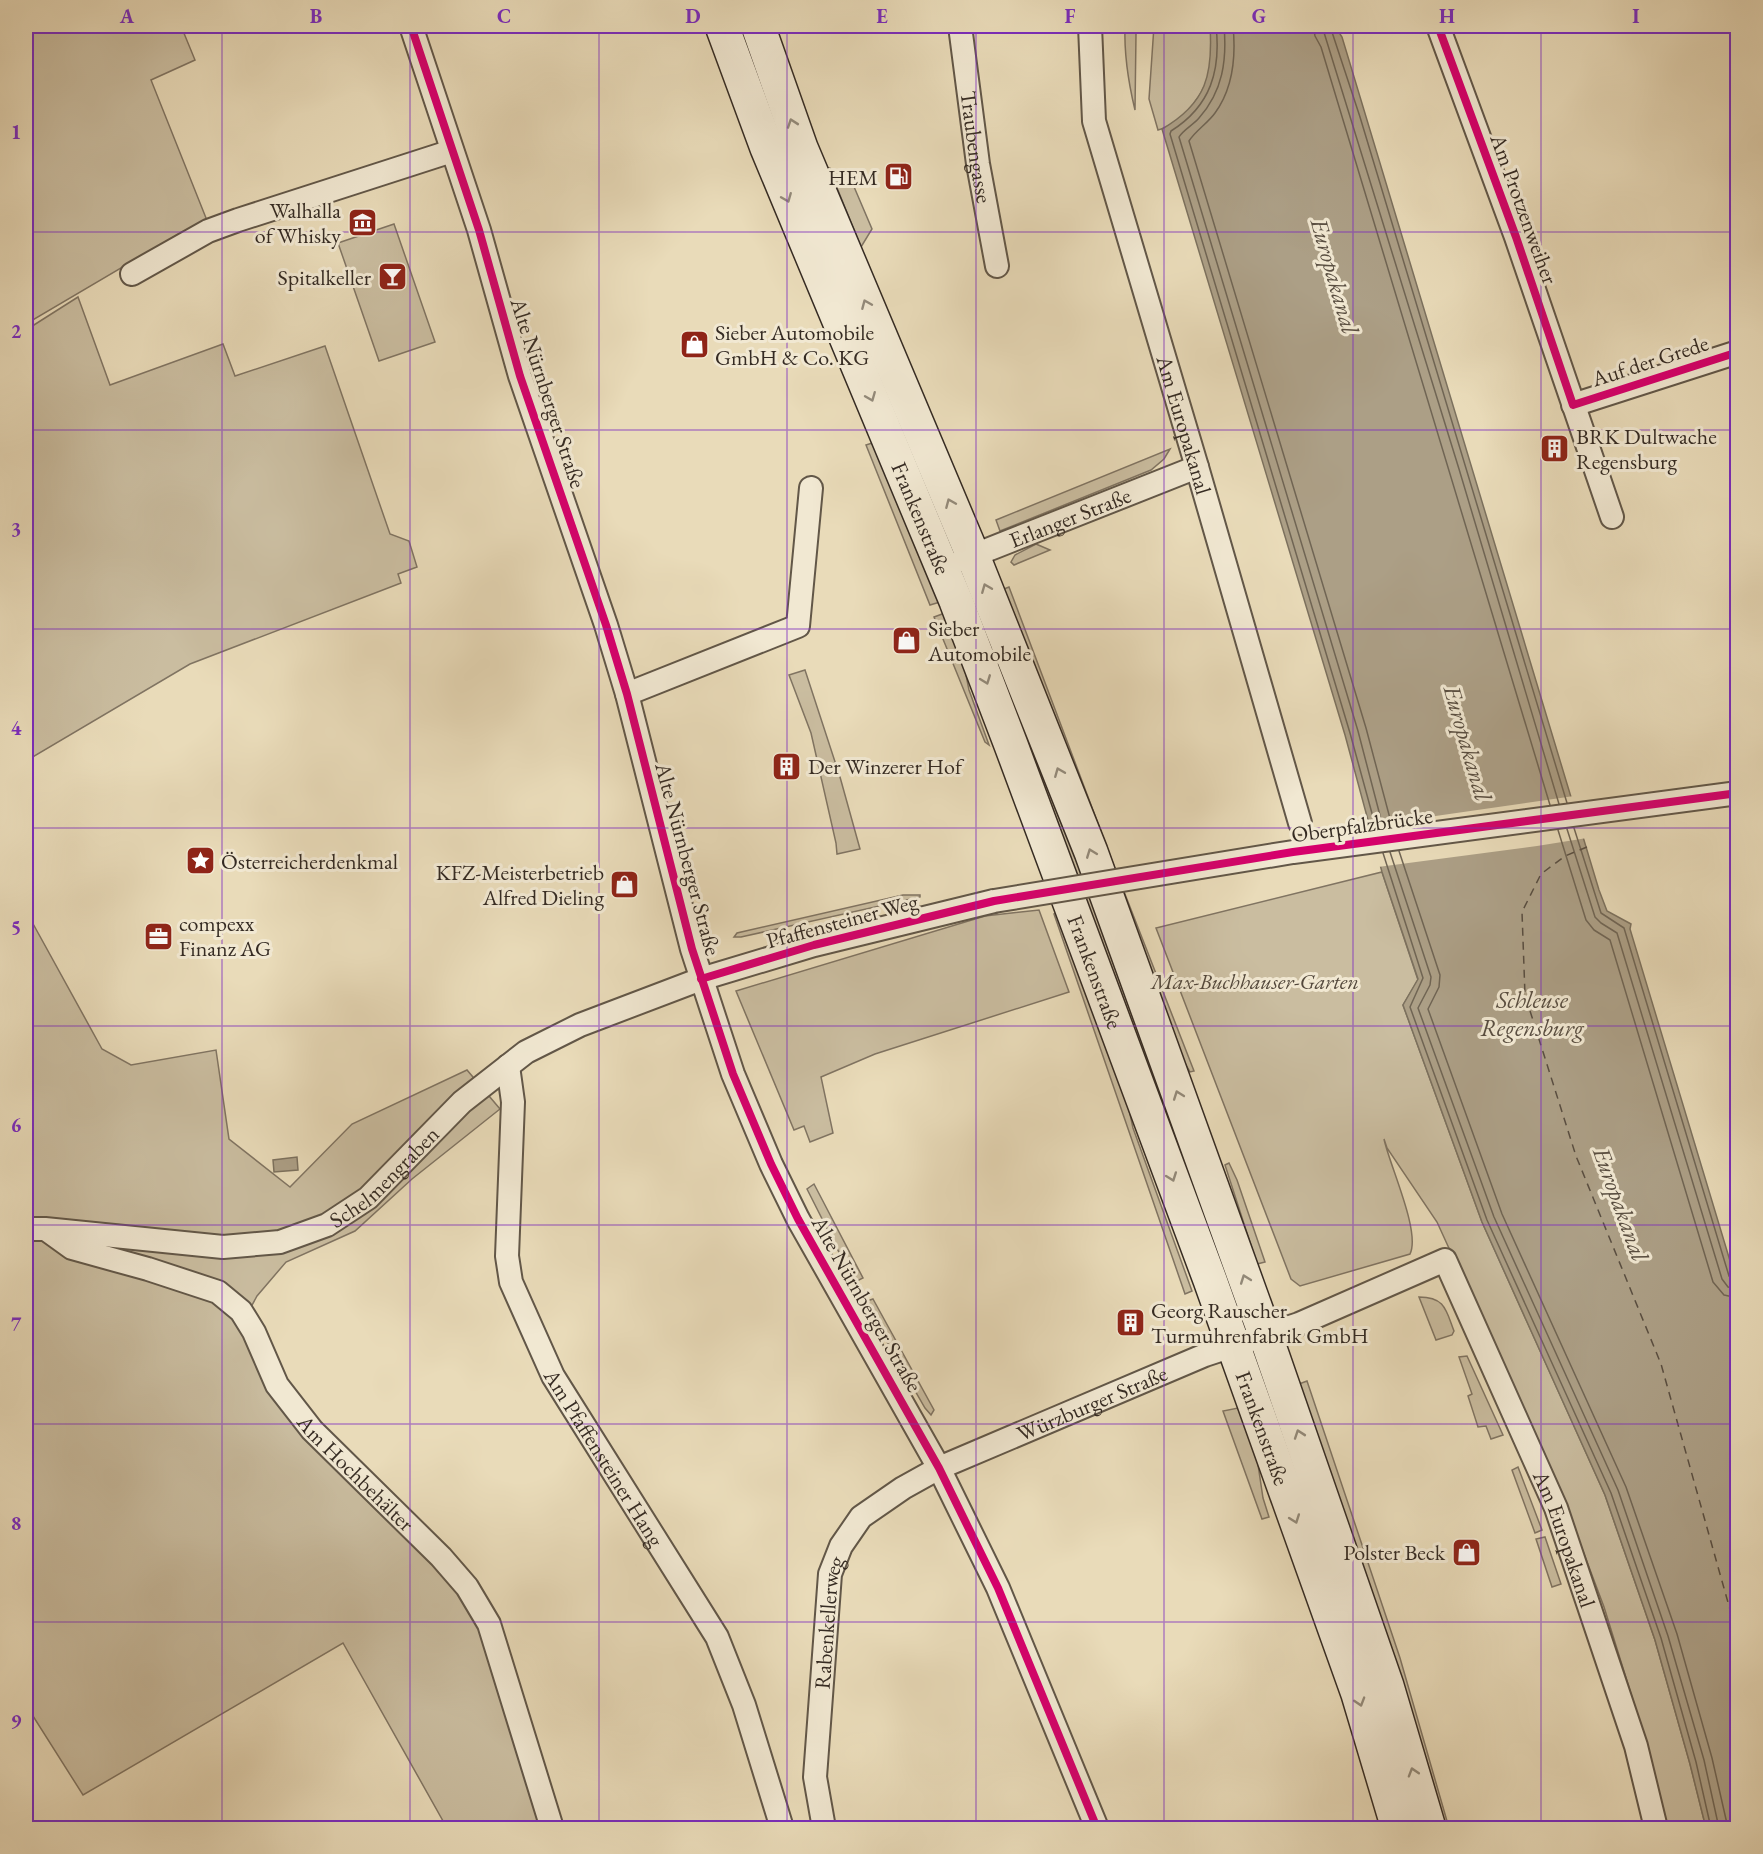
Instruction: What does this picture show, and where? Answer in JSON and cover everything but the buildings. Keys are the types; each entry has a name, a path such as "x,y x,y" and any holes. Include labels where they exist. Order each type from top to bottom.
{"main road":[{"name":"Frankenstraße","path":"722,26 803,238 828,292 942,567 1006,734 1112,1017 1358,1695 1398,1828"},
{"name":"Frankenstraße","path":"758,26 801,148 973,556 1091,852 1265,1334 1387,1686 1429,1828"}],"street":[{"name":"Alte Nürnberger Straße","path":"411,26 479,230 520,376 606,625 627,694 701,979 733,1074 777,1177 798,1219 939,1468 998,1588 1096,1828"},
{"name":"Traubengasse","path":"960,26 978,164 997,266"},
{"name":"Am Europakanal","path":"1090,26 1094,121 1300,823"},
{"name":"Am Protzenweiher","path":"1438,26 1516,237 1612,517"},
{"path":"132,274 208,231 452,151"},
{"name":"Auf der Grede","path":"1573,405 1737,352"},
{"name":"Erlanger Straße","path":"942,567 1197,467"},
{"path":"627,694 798,626 811,488"},
{"name":"Oberpfalzbrücke","path":"994,902 1293,852 1737,793"},
{"name":"Pfaffensteiner Weg","path":"701,979 814,945 994,902"},
{"name":"Schelmengraben","path":"35,1229 223,1247 280,1242 327,1225 368,1198 462,1102 526,1052 580,1025 701,979"},
{"name":"Am Pfaffensteiner Hang","path":"508,1066 513,1102 507,1256 511,1282 553,1376 717,1637 744,1705 782,1828"},
{"name":"Am Hochbehälter","path":"35,1229 72,1248 148,1269 218,1292 241,1311 254,1332 277,1385 312,1430 441,1557 466,1587 489,1624 552,1828"},
{"name":"Am Europakanal","path":"1445,1260 1556,1508 1636,1746 1656,1828"},
{"name":"Würzburger Straße","path":"939,1468 1232,1345 1299,1324 1445,1260"},
{"name":"Rabenkellerweg","path":"824,1828 815,1777 830,1574 841,1546 861,1517 903,1488 939,1468"}],"green space":[{"path":"26,26 181,26 195,60 151,80 208,223 182,232 26,324"},
{"path":"1125,26 1136,34 1135,110 1127,68"},
{"path":"1154,26 1210,26 1212,49 1209,73 1194,104 1177,120 1158,130 1149,99"},
{"path":"829,168 849,175 872,229 861,247"},
{"path":"394,224 435,342 379,361 338,243"},
{"path":"78,297 110,385 223,344 235,376 325,346 390,534 409,541 417,567 398,574 401,583 190,664 26,761 26,330"},
{"path":"872,443 879,448 940,602 930,605 866,445"},
{"path":"1170,449 1164,459 1151,470 1000,531 996,520"},
{"path":"1036,544 1050,550 1014,565 1011,562 1015,555"},
{"path":"1009,587 1194,1071 1190,1072 1170,1038 1057,725 1004,589"},
{"path":"976,601 1074,854 1231,1277 1226,1278 1162,1102 967,605"},
{"path":"945,613 962,655 969,690 989,745 985,742 934,617"},
{"path":"805,670 840,777 860,849 837,854 811,733 789,675"},
{"name":"Max-Buchhauser-Garten","path":"1382,872 1418,980 1403,1005 1482,1222 1605,1495 1655,1640 1706,1828 1668,1828 1645,1739 1604,1607 1563,1498 1437,1222 1387,1148 1384,1139 1408,1215 1412,1244 1410,1254 1300,1286 1291,1279 1156,928"},
{"path":"903,895 920,895 920,897 734,937 737,933"},
{"path":"1039,910 1069,992 875,1054 821,1077 833,1133 810,1142 804,1126 794,1130 736,991 985,916"},
{"path":"26,911 102,1049 131,1065 216,1050 229,1139 290,1187 352,1124 467,1070 500,1109 412,1179 355,1231 286,1262 257,1296 245,1318 277,1385 467,1587 552,1828 447,1828 343,1643 83,1795 26,1705"},
{"path":"1057,913 1123,1082 1133,1128 1192,1291 1185,1294 1054,914"},
{"path":"1229,1163 1265,1262 1257,1264 1225,1165"},
{"path":"814,1184 863,1278 855,1282 807,1189"},
{"path":"1419,1297 1434,1299 1443,1306 1454,1331 1452,1335 1436,1340"},
{"path":"873,1299 934,1410 931,1415 864,1302"},
{"path":"1467,1356 1503,1435 1491,1439 1486,1426 1478,1427 1468,1396 1472,1394 1459,1357"},
{"path":"1307,1381 1400,1658 1449,1828 1438,1828 1299,1384"},
{"path":"1238,1408 1257,1458 1263,1498 1269,1517 1262,1519 1223,1411"},
{"path":"1518,1467 1542,1530 1535,1533 1512,1470"},
{"path":"1545,1537 1561,1584 1552,1587 1536,1539"}],"water":[{"name":"Schleuse Regensburg","path":"1210,26 1335,26 1342,37 1599,890 1607,911 1631,924 1630,929 1737,1284 1737,1828 1706,1828 1655,1640 1605,1495 1482,1222 1403,1005 1418,979 1382,872 1345,735 1162,129 1189,109 1204,86 1210,59"},
{"path":"297,1157 298,1170 274,1172 273,1160"}],"pier":[{"path":"1574,796 1587,838 1537,846 1378,867 1366,826"}],"ferry route":[{"path":"1587,847 1565,856 1541,874 1522,912 1525,995 1576,1156 1661,1364 1738,1638"}],"cycle path":[{"path":"411,26 479,230 520,376 606,625 627,694 692,949 733,1074 771,1164 798,1219 939,1468 998,1588 1097,1828"},
{"path":"1438,26 1516,237 1573,405 1738,352"},
{"path":"701,979 814,945 994,901 1293,852 1738,793"}],"place":[{"name":"HEM","path":"899,177"},
{"name":"Walhalla of Whisky","path":"362,223"},
{"name":"Spitalkeller","path":"392,277"},
{"name":"Sieber Automobile GmbH & Co. KG","path":"694,345"},
{"name":"BRK Dultwache Regensburg","path":"1555,449"},
{"name":"Sieber Automobile","path":"907,641"},
{"name":"Der Winzerer Hof","path":"787,766"},
{"name":"Österreicherdenkmal","path":"200,861"},
{"name":"KFZ-Meisterbetrieb Alfred Dieling","path":"625,885"},
{"name":"compexx Finanz AG","path":"158,936"},
{"name":"Georg Rauscher Turmuhrenfabrik GmbH","path":"1130,1323"},
{"name":"Polster Beck","path":"1466,1552"}],"water label":[{"name":"Europakanal","path":"1335,276"},
{"name":"Europakanal","path":"1468,743"},
{"name":"Europakanal","path":"1621,1204"}]}
